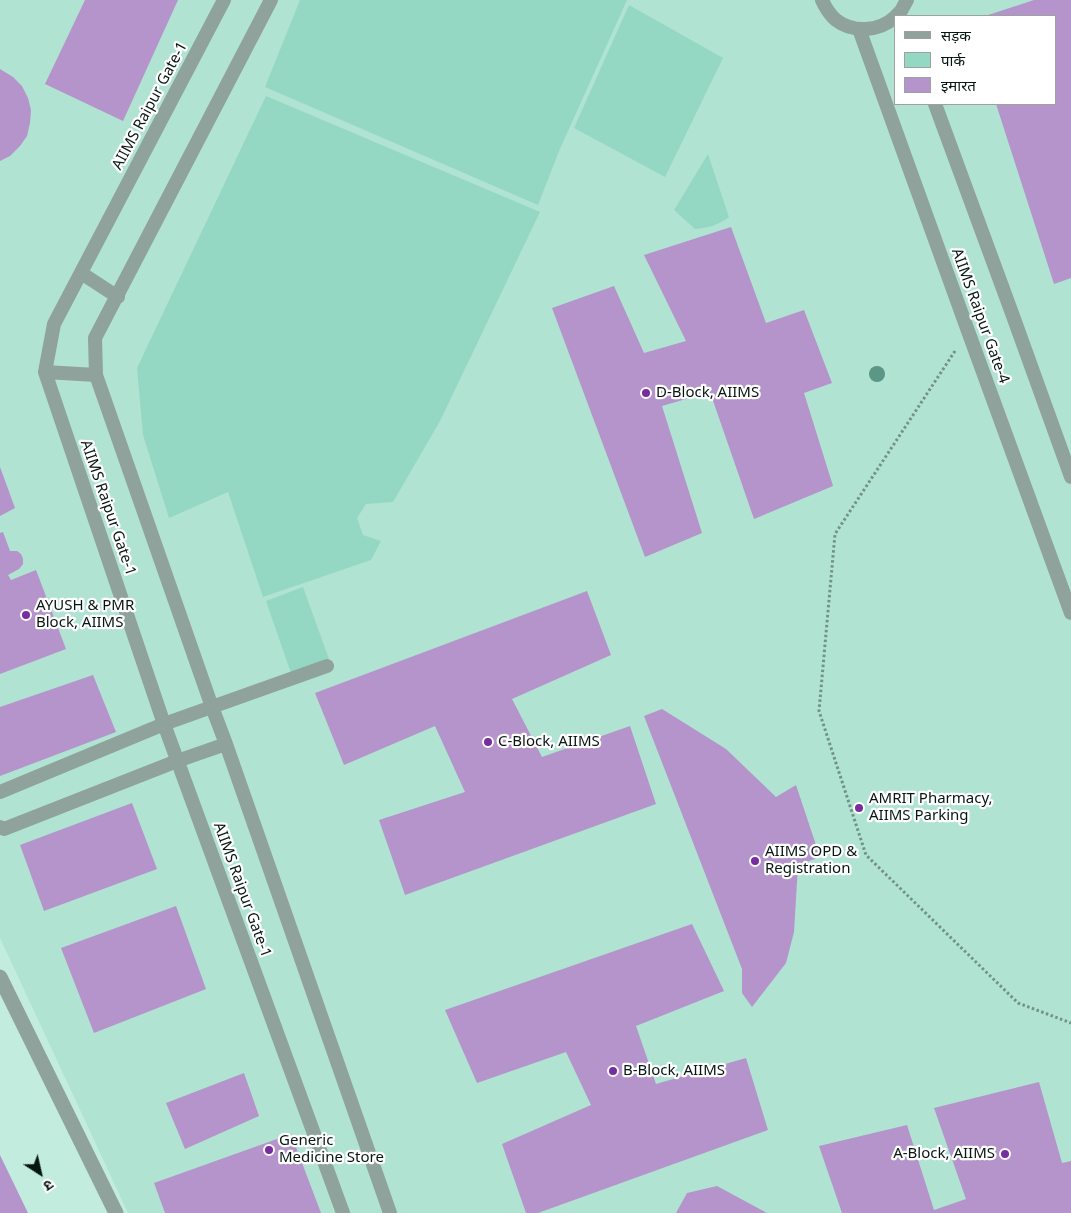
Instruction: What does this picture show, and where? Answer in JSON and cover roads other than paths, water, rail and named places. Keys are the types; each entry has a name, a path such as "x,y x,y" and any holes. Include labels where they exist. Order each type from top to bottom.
{"street":[{"path":"0,977 116,1213"}],"lane":[{"name":"AIIMS Raipur Gate-1","path":"224,0 54,324 44,372 177,761 343,1213"},
{"path":"271,0 95,338 96,375 390,1213"},
{"path":"822,0 826,9 835,19 846,26 870,29 882,26 894,17"},
{"name":"AIIMS Raipur Gate-4","path":"859,29 1071,613"},
{"name":"AIIMS Raipur Gate-4","path":"935,105 1071,478"},
{"path":"81,273 118,297"},
{"path":"44,372 96,375"},
{"path":"0,792 164,724 327,666"},
{"path":"0,827 4,829 177,761 226,744"}],"place":[{"name":"D-Block, AIIMS","path":"646,393"},
{"name":"AYUSH & PMR Block, AIIMS","path":"26,615"},
{"name":"C-Block, AIIMS","path":"488,742"},
{"name":"AMRIT Pharmacy, AIIMS Parking","path":"859,808"},
{"name":"AIIMS OPD & Registration","path":"755,861"},
{"name":"B-Block, AIIMS","path":"613,1071"},
{"name":"Generic Medicine Store","path":"269,1150"},
{"name":"A-Block, AIIMS","path":"1005,1154"}]}
